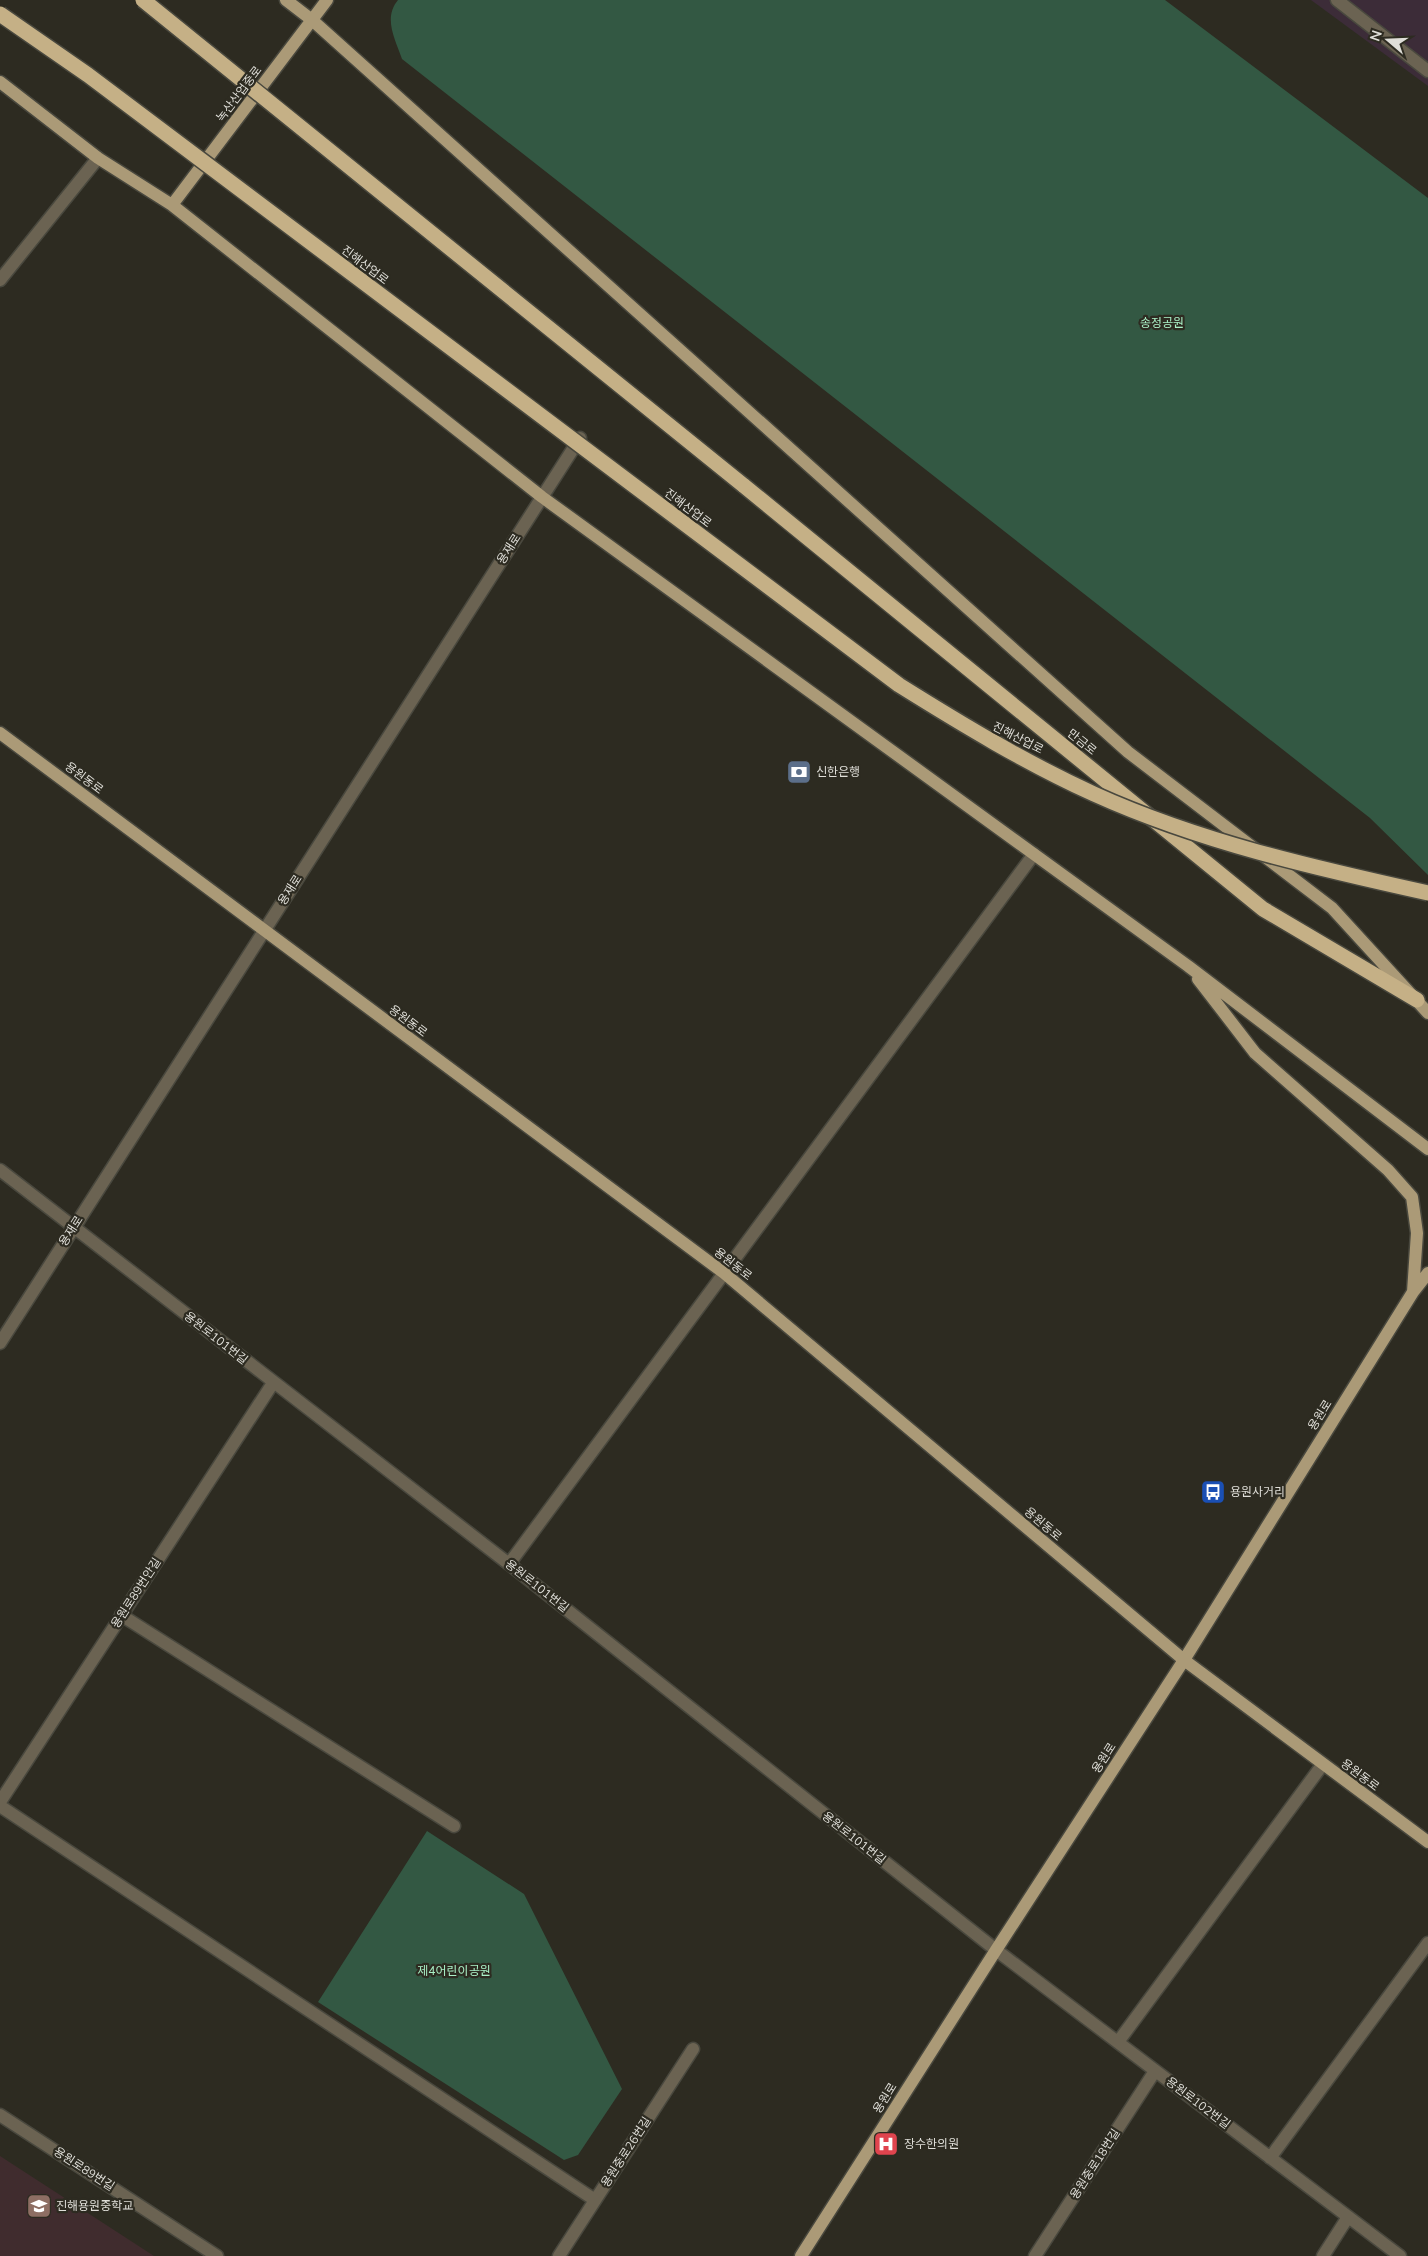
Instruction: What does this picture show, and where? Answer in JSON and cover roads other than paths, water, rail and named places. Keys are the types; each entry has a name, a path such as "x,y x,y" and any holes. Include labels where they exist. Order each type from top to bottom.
{"highway":[{"name":"만금로","path":"143,0 743,485 1263,909 1423,1002"},
{"name":"진해산업로","path":"0,14 88,75 899,686 984,738 1094,794 1194,833 1329,871 1428,893"}],"main road":[{"path":"286,0 312,20 1128,752 1332,908 1423,1002 1428,1013"},
{"name":"녹산산업중로","path":"172,205 327,0"},
{"path":"0,82 98,158 172,205 542,497 1188,966 1428,1149"},
{"name":"용원동로","path":"0,733 724,1273 1184,1660 1428,1842"},
{"path":"1188,966 1255,1053 1388,1170 1412,1197 1417,1233 1413,1292"},
{"name":"용원로","path":"801,2256 1184,1660 1413,1292 1428,1273"}],"street":[{"path":"1337,0 1428,71"},
{"path":"0,280 98,158"},
{"name":"용재로","path":"0,1342 580,438"},
{"path":"508,1564 1034,854"},
{"name":"용원로101번길","path":"0,1170 508,1564 996,1950"},
{"name":"용원로89번안길","path":"0,1804 273,1383"},
{"path":"121,1615 454,1826"},
{"path":"1118,2042 1323,1764"},
{"path":"0,1804 595,2200"},
{"path":"1270,2158 1428,1943"},
{"name":"용원로102번길","path":"996,1950 1400,2256"},
{"name":"용원중로26번길","path":"559,2256 693,2048"},
{"name":"용원중로18번길","path":"1035,2256 1156,2071"},
{"name":"용원로89번길","path":"0,2115 217,2256"},
{"path":"1323,2256 1348,2217"}],"place":[{"name":"신한은행","path":"799,772"},
{"name":"용원사거리","path":"1213,1492"},
{"name":"장수한의원","path":"886,2144"},
{"name":"진해용원중학교","path":"39,2206"}],"park label":[{"name":"송정공원","path":"1162,323"},
{"name":"제4어린이공원","path":"454,1971"}]}
